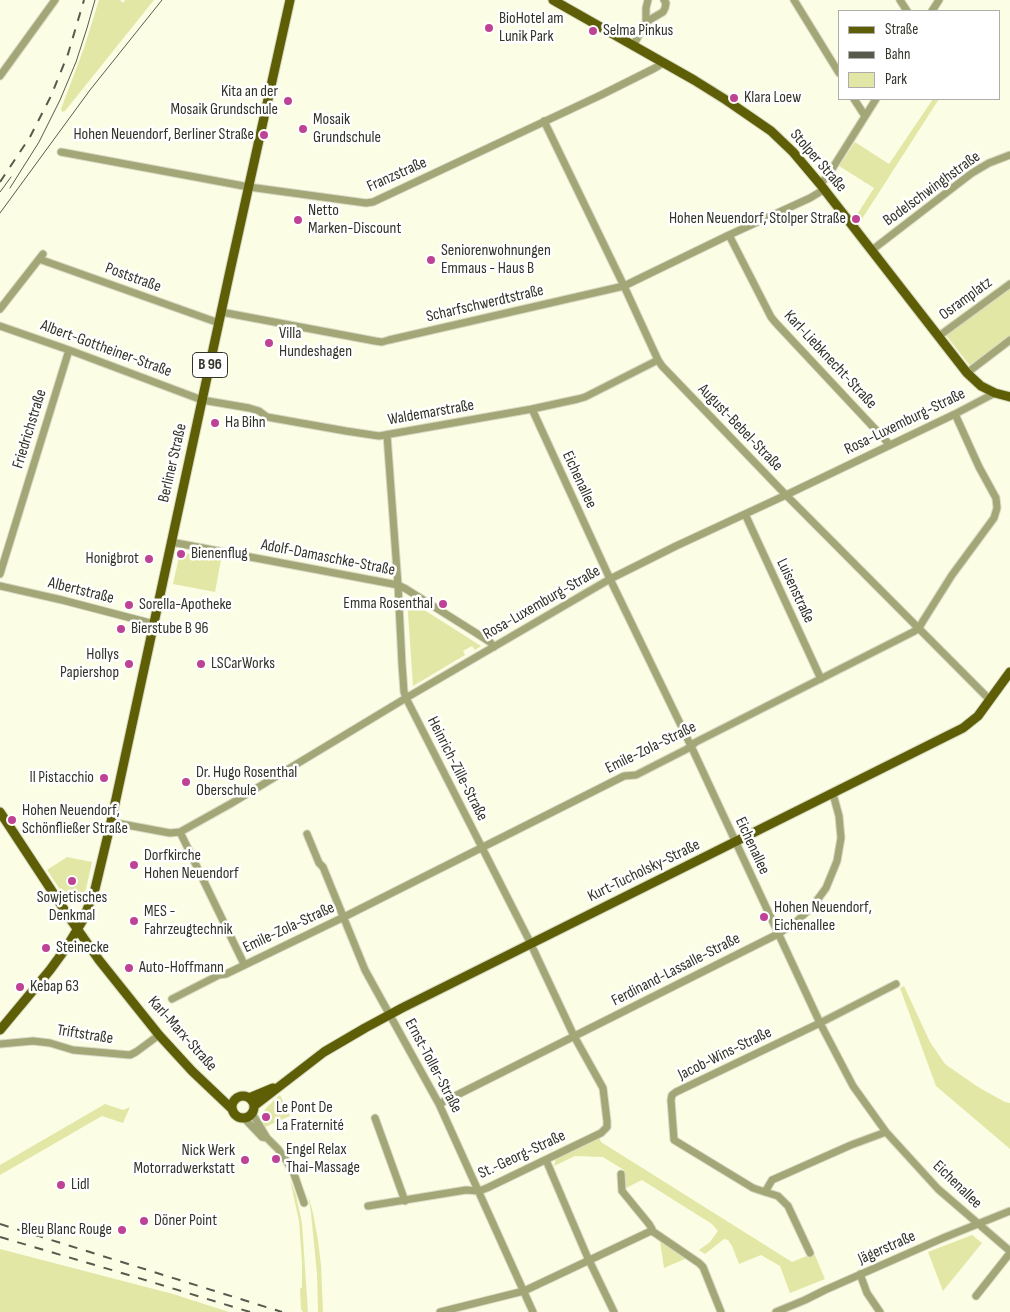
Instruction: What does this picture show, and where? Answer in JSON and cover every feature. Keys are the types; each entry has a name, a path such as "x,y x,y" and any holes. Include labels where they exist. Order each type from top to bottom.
{"main road":[{"name":"Berliner Straße","path":"77,930 94,894 111,822 290,0"},
{"name":"Stolper Straße","path":"553,0 726,100 760,122 782,141 823,187 967,373 981,386 995,393 1010,397"},
{"name":"Kurt-Tucholsky-Straße","path":"250,1112 280,1086 330,1049 390,1015 963,728 978,716 1010,672"},
{"name":"Karl-Marx-Straße","path":"0,812 77,930 159,1035 186,1065 209,1087 232,1109 235,1115 250,1112 253,1103 249,1098 242,1096 235,1099 209,1087"},
{"name":"B 96","path":"0,1030 55,963 77,930"},
{"name":"Kurt-Tucholsky-Straße","path":"249,1098 280,1086"},
{"path":"232,1109 235,1099"}],"street":[{"path":"0,76 54,0"},
{"path":"633,46 646,22 648,0"},
{"path":"646,22 663,12 666,8 664,0"},
{"path":"794,0 838,71"},
{"name":"Franzstraße","path":"61,152 248,187 366,204 601,95 663,63"},
{"path":"855,100 865,116"},
{"name":"Scharfschwerdtstraße","path":"221,312 382,342 624,286 810,198 823,187 827,177 875,100"},
{"name":"August-Bebel-Straße","path":"544,121 662,366 786,495 990,700"},
{"name":"Bodelschwinghstraße","path":"872,250 972,174 989,163 1010,155"},
{"name":"Karl-Liebknecht-Straße","path":"729,235 771,317 890,445"},
{"name":"Poststraße","path":"0,309 41,257 219,323"},
{"name":"Osramplatz","path":"939,336 1010,284"},
{"name":"Albert-Gottheiner-Straße","path":"0,326 70,350 202,400"},
{"path":"967,373 1010,340"},
{"name":"Friedrichstraße","path":"0,574 70,350"},
{"name":"Waldemarstraße","path":"202,400 249,408 271,418 379,436 532,409 585,397 658,360"},
{"name":"Rosa-Luxemburg-Straße","path":"180,832 610,579 955,414 995,393"},
{"name":"Eichenallee","path":"532,409 610,579 691,746 820,1023 853,1086 886,1132 938,1189 1010,1252 976,1296"},
{"name":"Emile-Zola-Straße","path":"172,999 344,917 624,776 636,775 687,750 696,742 919,628 952,575 994,518 997,508 996,498 979,467 955,414"},
{"name":"Heinrich-Zille-Straße","path":"387,435 404,692 574,1036 603,1088"},
{"name":"Luisenstraße","path":"744,514 821,679"},
{"name":"Adolf-Damaschke-Straße","path":"171,542 398,586 406,589 490,642 494,647"},
{"name":"Albertstraße","path":"0,586 154,624"},
{"name":"Ferdinand-Lassalle-Straße","path":"439,1104 778,934 797,921 826,888 837,861 840,816 833,794"},
{"path":"111,822 170,834 180,832 244,964"},
{"name":"Ernst-Toller-Straße","path":"307,834 319,863 323,867 365,970 439,1104 480,1191 533,1312"},
{"name":"Jacob-Wins-Straße","path":"810,1253 788,1206 778,1196 753,1188 674,1140 672,1096 676,1092 820,1023 896,984"},
{"name":"Triftstraße","path":"0,1044 33,1041 50,1043 73,1050 130,1054 136,1052 159,1035"},
{"name":"St.-Georg-Straße","path":"368,1206 466,1190 480,1191 601,1133 607,1127 608,1121 603,1088"},
{"name":"Karl-Marx-Straße","path":"250,1112 262,1137 268,1138 286,1160 294,1174 304,1203"},
{"path":"375,1118 405,1201"},
{"path":"765,1192 772,1180 851,1145 886,1132"},
{"path":"546,1160 589,1260 614,1312"},
{"path":"621,1174 622,1191 649,1224 652,1229 651,1231"},
{"name":"Jägerstraße","path":"776,1312 860,1274 1010,1211"},
{"path":"440,1312 524,1291 651,1231"},
{"path":"651,1231 699,1263 703,1268 721,1312"},
{"path":"860,1274 866,1293 880,1312"}],"green space":[{"path":"99,0 120,0 123,3 125,0 154,0 65,111 62,112 61,109 84,48"},
{"path":"932,100 938,100 860,222 856,216 874,188 839,166 855,142 889,164"},
{"path":"1010,286 1010,336 971,367 945,334"},
{"path":"180,552 221,560 215,592 173,584"},
{"path":"407,599 481,646 475,650 472,646 463,651 465,655 413,686"},
{"path":"67,857 92,862 86,889 79,902 67,900 47,870"},
{"path":"904,986 930,1042 945,1064 978,1087 1010,1103 1010,1149 936,1086 900,988"},
{"path":"280,1095 290,1116 265,1127 261,1120 262,1114"},
{"path":"105,1104 123,1110 130,1107 123,1123 102,1116 0,1175 0,1165"},
{"path":"599,1137 601,1142 792,1262 814,1253 825,1279 790,1293 780,1266 761,1255 739,1264 732,1246 728,1240 724,1239 705,1254 699,1250 710,1242 718,1231 712,1224 642,1180 626,1188 624,1170 603,1157 575,1156 554,1166 556,1158"},
{"path":"290,1180 296,1195 302,1223 308,1312 303,1312 301,1309 302,1263 299,1221"},
{"path":"308,1195 318,1240 323,1312 318,1312 317,1274"},
{"path":"972,1235 982,1243 943,1291 928,1252"},
{"path":"660,1241 687,1258 664,1268"},
{"path":"0,1249 173,1294 229,1312 0,1312"}],"tram line":[{"path":"10,188 39,142 60,100 76,62 95,0"},
{"path":"0,213 90,90 162,0"},
{"path":"0,192 11,177"}],"railway":[{"path":"0,182 30,137 51,96 68,54 84,0"},
{"path":"0,1224 282,1312"},
{"path":"0,1237 250,1312"}],"place":[{"name":"BioHotel am Lunik Park","path":"489,28"},
{"name":"Selma Pinkus","path":"593,31"},
{"name":"Klara Loew","path":"734,98"},
{"name":"Kita an der Mosaik Grundschule","path":"288,101"},
{"name":"Mosaik Grundschule","path":"303,129"},
{"name":"Hohen Neuendorf, Berliner Straße","path":"264,135"},
{"name":"Hohen Neuendorf, Stolper Straße","path":"856,219"},
{"name":"Netto Marken-Discount","path":"298,220"},
{"name":"Seniorenwohnungen Emmaus - Haus B","path":"431,260"},
{"name":"Villa Hundeshagen","path":"269,343"},
{"name":"Ha Bihn","path":"215,423"},
{"name":"Bienenflug","path":"181,554"},
{"name":"Honigbrot","path":"149,559"},
{"name":"Emma Rosenthal","path":"443,604"},
{"name":"Sorella-Apotheke","path":"129,605"},
{"name":"Bierstube B 96","path":"121,629"},
{"name":"Hollys Papiershop","path":"129,664"},
{"name":"LSCarWorks","path":"201,664"},
{"name":"Il Pistacchio","path":"104,778"},
{"name":"Dr. Hugo Rosenthal Oberschule","path":"186,782"},
{"name":"Hohen Neuendorf, Schönfließer Straße","path":"12,820"},
{"name":"Dorfkirche Hohen Neuendorf","path":"134,865"},
{"name":"Sowjetisches Denkmal","path":"72,881"},
{"name":"Hohen Neuendorf, Eichenallee","path":"764,917"},
{"name":"MES - Fahrzeugtechnik","path":"134,921"},
{"name":"Steinecke","path":"46,948"},
{"name":"Auto-Hoffmann","path":"129,968"},
{"name":"Kebap 63","path":"20,987"},
{"name":"Le Pont De La Fraternité","path":"266,1117"},
{"name":"Engel Relax Thai-Massage","path":"276,1159"},
{"name":"Nick Werk Motorradwerkstatt","path":"245,1160"},
{"name":"Lidl","path":"61,1185"},
{"name":"Döner Point","path":"144,1221"},
{"name":"Bleu Blanc Rouge","path":"122,1230"}]}
